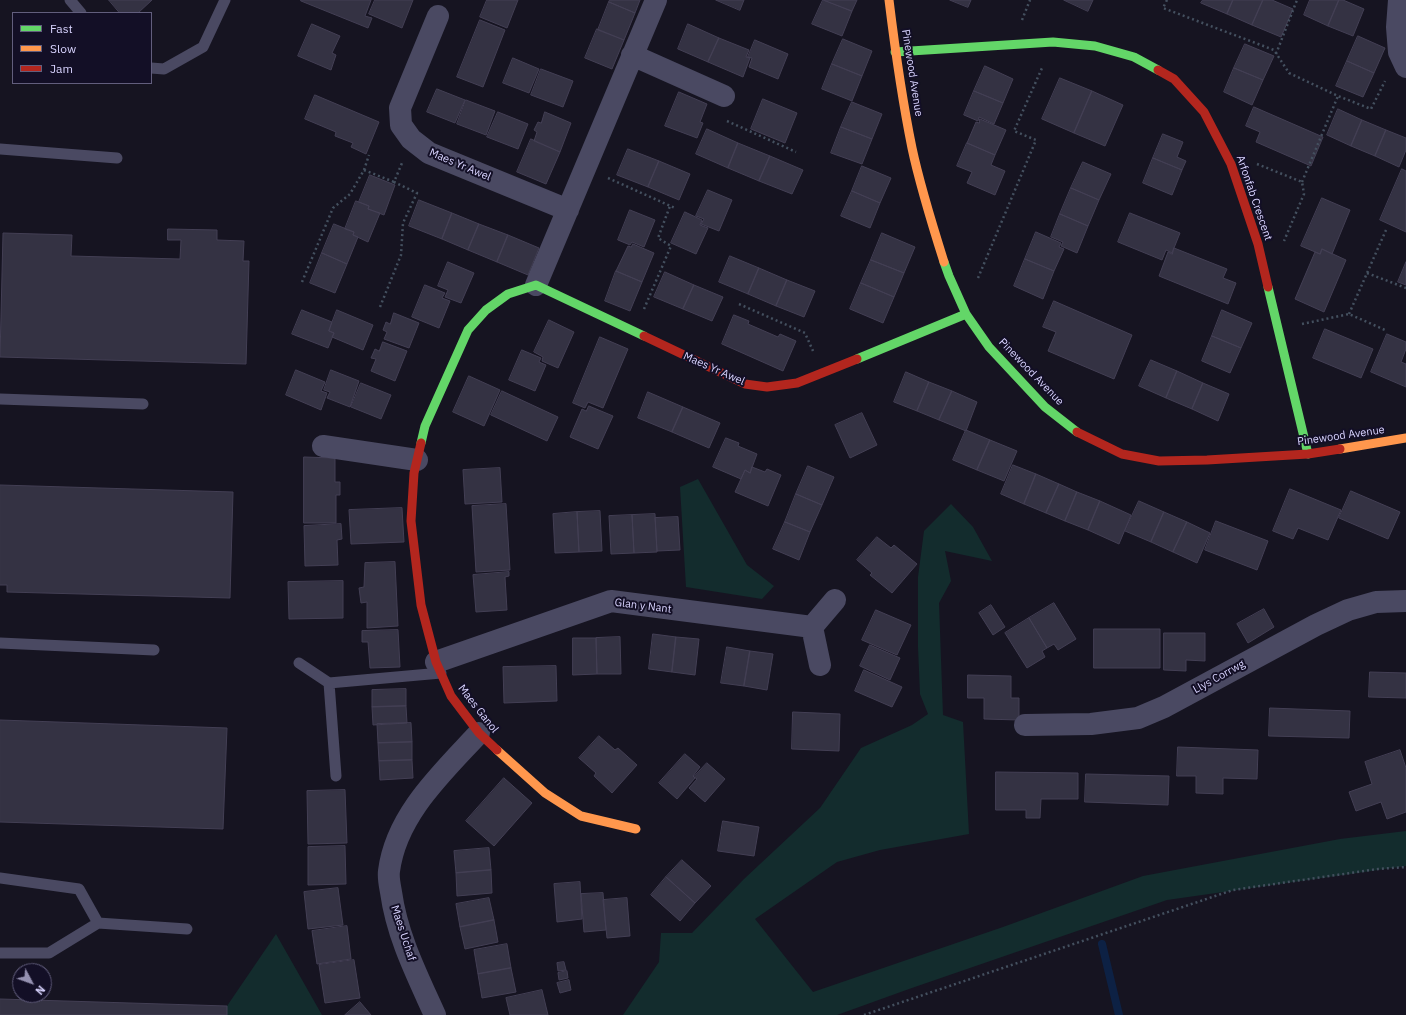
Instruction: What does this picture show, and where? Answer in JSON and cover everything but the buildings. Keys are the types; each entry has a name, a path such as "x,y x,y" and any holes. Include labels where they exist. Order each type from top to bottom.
{"street":[{"path":"323,446 417,460 425,426 468,330 486,310 508,294 536,285 656,0"},
{"name":"Pinewood Avenue","path":"889,0 895,52 912,148 929,215 949,276 965,312 989,347 1045,407 1078,432 1122,454 1159,461 1207,460 1308,454 1406,438"},
{"path":"1399,0 1398,27 1403,59"},
{"name":"Maes Yr Awel","path":"438,16 400,108 401,125 411,139 429,153 568,210"},
{"name":"Arfonfab Crescent","path":"895,52 1053,42 1095,46 1134,57 1174,79 1204,112 1231,164 1258,244 1308,454"},
{"path":"632,55 724,96"},
{"name":"Maes Yr Awel","path":"536,285 745,384 767,387 797,383 965,312"},
{"name":"Maes Ganol","path":"417,460 414,473 411,521 421,605 438,668 451,696 479,733 545,793 581,816 636,829"},
{"path":"820,665 812,627 835,600"},
{"name":"Glan y Nant","path":"438,668 611,601 812,627"},
{"name":"Llys Corrwg","path":"1025,725 1091,724 1138,718 1164,707 1316,625 1348,610 1376,602 1406,601"},
{"name":"Maes Uchaf","path":"435,1015 406,951 393,910 389,872 397,838 416,805 479,733"}],"lane":[{"path":"70,0 80,12"},
{"path":"152,68 164,69 203,47 224,0"},
{"path":"0,150 117,158"},
{"path":"0,399 143,404"},
{"path":"0,643 154,650"},
{"path":"299,663 329,683 438,668"},
{"path":"329,683 336,776"},
{"path":"0,878 80,888 98,923"},
{"path":"0,953 49,954 98,923 187,929"}],"path":[{"path":"1167,0 1163,8 1274,50 1288,73 1338,96 1371,109 1403,59"},
{"path":"1276,54 1297,0"},
{"path":"965,312 1036,140 1014,131 1053,42"},
{"path":"724,96 717,117 796,152"},
{"path":"1263,268 1278,255 1304,194 1302,182 1338,96"},
{"path":"394,182 411,139"},
{"path":"302,282 333,208 350,194 364,170 369,155"},
{"path":"1231,164 1251,162 1302,182"},
{"path":"585,168 675,208"},
{"path":"364,170 417,192 403,223 401,255 380,307"},
{"path":"634,332 672,246 658,238 670,206"},
{"path":"1349,314 1386,230"},
{"path":"1367,273 1406,288"},
{"path":"739,304 805,333 823,372"},
{"path":"1278,329 1349,314 1385,330"},
{"path":"864,1015 1233,890 1378,869 1406,867"}],"green space":[{"path":"698,479 747,565 774,586 762,599 686,587 680,487"},
{"path":"951,504 973,527 992,561 945,551 951,581 939,603 943,715 963,722 969,834 880,850 837,862 755,919 813,992 1003,927 1143,876 1340,839 1406,831 1406,866 1167,900 837,1015 623,1015 659,962 661,933 692,933 744,879 820,808 861,748 912,725 928,714 920,694 918,577 924,531"},
{"path":"276,934 322,1015 227,1015 227,1006"}],"waterway":[{"path":"1102,944 1119,1015"}],"traffic: fast":[{"path":"895,52 1053,42 1095,46 1134,57 1158,70"},
{"path":"944,262 966,314 989,347 1045,407 1077,432"},
{"path":"421,443 425,426 468,330 486,310 508,294 536,285 644,336"},
{"path":"1268,287 1308,454"},
{"path":"857,359 966,314"}],"traffic: slow":[{"path":"889,0 899,74 912,148 922,191 944,262"},
{"path":"1340,449 1406,438"},
{"path":"497,750 545,793 581,816 636,829"}],"traffic: jam":[{"path":"1158,70 1174,79 1204,112 1231,164 1258,244 1268,287"},
{"path":"644,336 745,384 767,387 797,383 857,359"},
{"path":"1077,432 1122,454 1159,461 1207,460 1308,454 1340,449"},
{"path":"421,443 414,473 411,521 421,605 436,662 451,696 479,733 497,750"}]}
